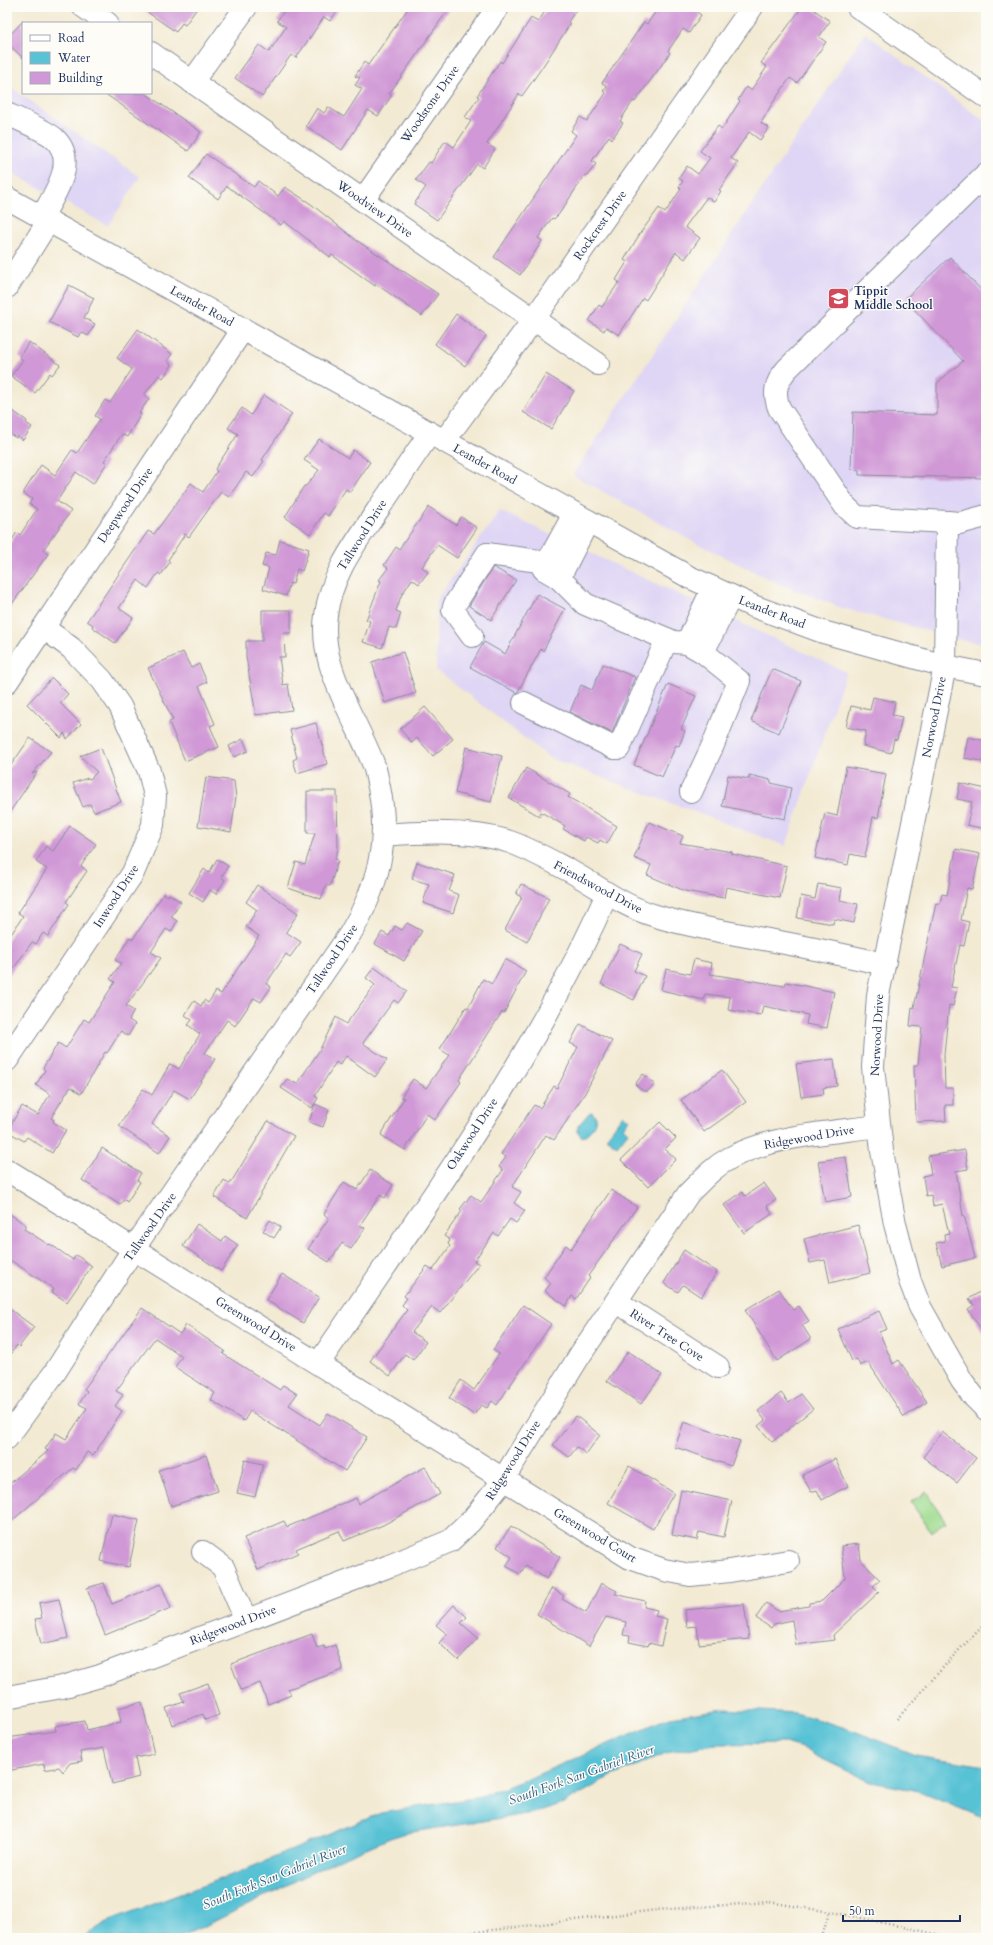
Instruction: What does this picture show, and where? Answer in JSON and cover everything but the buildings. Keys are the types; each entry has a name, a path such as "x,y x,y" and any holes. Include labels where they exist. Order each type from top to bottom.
{"street":[{"path":"84,7 106,22"},
{"path":"192,82 246,7"},
{"name":"Woodstone Drive","path":"363,200 498,7"},
{"name":"Rockcrest Drive","path":"437,437 534,319 752,7"},
{"path":"858,7 986,97"},
{"name":"Woodview Drive","path":"152,55 598,364"},
{"path":"7,114 54,138 65,155 63,180 45,219 7,287"},
{"path":"986,174 787,369 780,377 775,393 780,408 844,506 857,517 960,523 986,516"},
{"name":"Leander Road","path":"7,198 689,577 722,592 823,632 944,666 986,674"},
{"name":"Deepwood Drive","path":"7,682 243,329"},
{"name":"Tallwood Drive","path":"7,1438 55,1372 134,1248 350,934 369,897 380,865 384,835 382,805 374,764 338,688 329,662 325,636 326,616 331,593 340,567 437,437"},
{"path":"552,574 581,518"},
{"name":"Norwood Drive","path":"947,522 944,666 878,995 874,1059 878,1126 895,1224 910,1282 920,1307 962,1381 974,1397 986,1409"},
{"path":"472,636 453,610 455,604 487,554 539,561 585,604 685,645 739,681 713,745 691,792"},
{"path":"524,703 614,748 618,748 685,645 722,592"},
{"name":"Inwood Drive","path":"7,1060 133,873 154,825 155,796 149,771 120,706 102,680 71,648 44,628"},
{"name":"Friendswood Drive","path":"384,835 416,832 455,834 510,842 571,872 607,894 641,911 684,924 807,947 884,964"},
{"name":"Oakwood Drive","path":"319,1363 483,1119 532,1040 589,935 607,894"},
{"name":"Ridgewood Drive","path":"7,1697 62,1687 100,1676 389,1566 450,1541 471,1521 503,1479 541,1417 688,1194 708,1173 729,1158 766,1143 878,1126"},
{"name":"Greenwood Drive","path":"7,1170 503,1479"},
{"name":"River Tree Cove","path":"617,1302 718,1367"},
{"name":"Greenwood Court","path":"503,1479 630,1558 664,1570 690,1575 730,1571 788,1561"},
{"path":"203,1552 223,1567 246,1620"}],"path":[{"path":"897,1719 958,1651 986,1623"},
{"path":"450,1938 460,1934 656,1910 769,1902 829,1912 955,1938"},
{"path":"822,1938 829,1912"},
{"path":"460,1934 478,1938"}],"shaded area":[{"name":"Tippit Middle School","path":"865,33 986,122 986,644 965,641 842,608 775,582 694,542 573,475"},
{"path":"7,85 140,177 108,226 7,170"},
{"path":"500,511 846,672 786,846 550,758 436,670 437,599"}],"green space":[{"path":"926,1492 946,1522 931,1532 911,1502"}],"water":[{"path":"592,1112 596,1117 595,1123 590,1131 582,1137 578,1132 578,1126 589,1113"},
{"path":"623,1115 629,1119 623,1127 628,1132 617,1146 606,1138"},
{"name":"South Fork San Gabriel River","path":"724,1709 796,1713 849,1729 915,1755 986,1766 986,1818 919,1791 871,1782 816,1756 805,1749 786,1743 715,1744 666,1753 610,1777 564,1803 533,1813 406,1833 390,1838 331,1863 205,1926 176,1938 82,1938 110,1920 237,1873 381,1813 480,1797 530,1778 670,1717"}],"place":[{"name":"Tippit Middle School","path":"838,298"}]}
